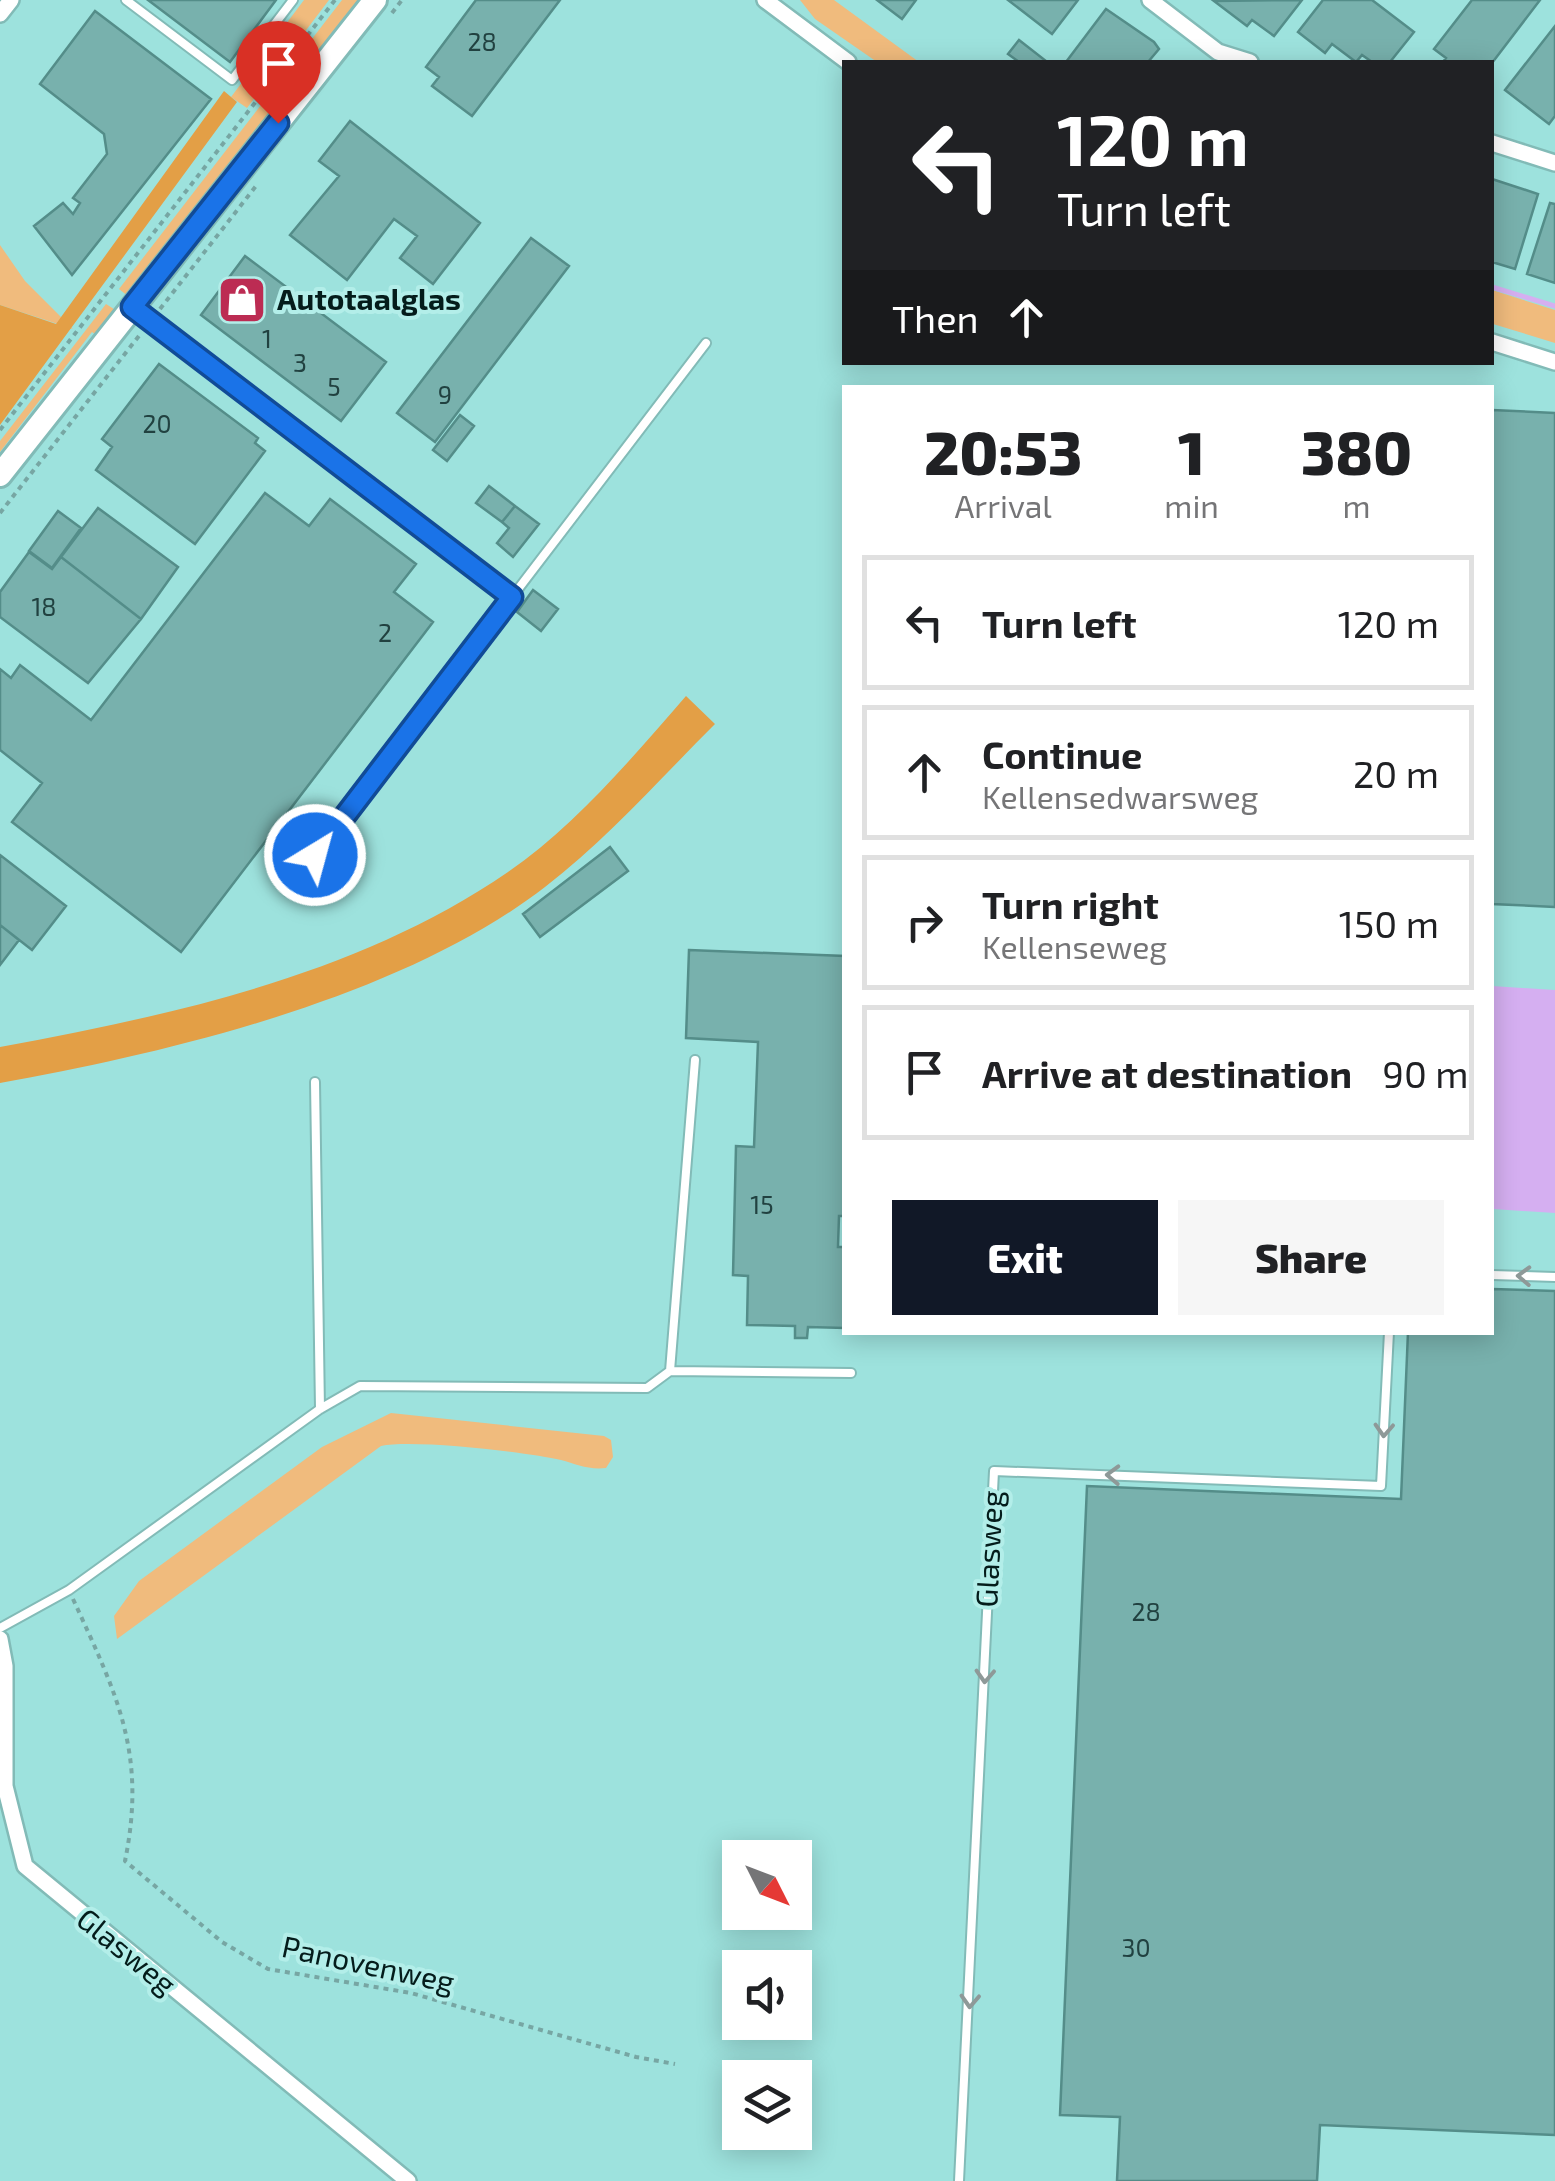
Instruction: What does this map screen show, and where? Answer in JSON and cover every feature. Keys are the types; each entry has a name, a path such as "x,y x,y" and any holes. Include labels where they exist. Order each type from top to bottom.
{"main road":[{"path":"0,475 141,314 382,8"}],"street":[{"path":"0,14 11,0"},
{"path":"766,0 845,60"},
{"path":"1150,0 1218,52 1244,60"},
{"path":"1494,143 1555,163"},
{"path":"141,314 469,565"},
{"path":"1494,343 1555,362"},
{"name":"Glasweg","path":"0,1640 5,1666 4,1786 25,1866 408,2181"}],"lane":[{"path":"126,0 232,80 292,0"},
{"path":"315,855 706,343"},
{"path":"469,565 512,597"},
{"path":"670,1371 695,1060"},
{"path":"316,1082 320,1409"},
{"path":"1494,1275 1555,1277"},
{"name":"Glasweg","path":"963,2181 994,1471 1381,1486 1389,1335"},
{"path":"0,1628 69,1590 320,1409 360,1386 647,1388 670,1371 851,1374"}],"path":[{"path":"0,430 335,0"},
{"path":"382,8 402,0"},
{"path":"0,513 141,314 258,184"},
{"name":"Panovenweg","path":"69,1590 114,1688 130,1742 134,1791 124,1861 222,1942 268,1969 411,1993 636,2057 675,2064"}],"shaded area":[{"path":"0,0 1555,0 1555,1007 1494,1003 1494,385 842,385 842,1335 1494,1335 1494,1196 1555,1199 1555,2181 0,2181"},
{"path":"304,0 329,0 247,108 231,97"},
{"path":"342,0 359,0 129,297 119,289"},
{"path":"800,0 834,0 916,60 874,60 815,19"},
{"path":"224,91 237,102 0,425 0,305 56,324"},
{"path":"0,245 25,281 73,329 0,305"},
{"path":"1494,291 1555,310 1555,343 1494,324"},
{"path":"106,304 117,311 96,335 92,332 0,452 0,441"},
{"path":"686,696 715,724 590,849 545,887 488,925 425,959 285,1014 139,1055 0,1083 0,1047 132,1020 264,986 391,938 451,907 508,872 557,833 602,790"},
{"path":"1494,986 1555,990 1555,1213 1494,1209"},
{"path":"391,1413 604,1436 611,1440 613,1457 606,1468 593,1468 497,1450 418,1444 381,1446 117,1639 114,1616 139,1581 322,1447"}],"building":[{"path":"148,0 276,0 230,62"},
{"path":"476,0 560,0 472,116 432,86 439,77 426,67"},
{"path":"877,0 916,0 902,19"},
{"path":"1008,0 1078,0 1052,34"},
{"path":"1302,0 1274,36 1252,20 1247,26 1214,1"},
{"path":"1323,0 1372,0 1414,32 1392,60 1369,60 1362,55 1353,60 1332,44 1325,53 1298,32"},
{"path":"1472,0 1540,0 1494,60 1444,60 1434,49"},
{"path":"1106,9 1159,49 1150,60 1068,60"},
{"path":"95,11 211,99 72,275 34,226 63,203 73,214 80,203 73,198 107,154 104,134 40,84"},
{"path":"1555,26 1555,116 1549,124 1505,90"},
{"path":"1019,40 1045,60 1016,60 1008,54"},
{"path":"350,121 480,223 433,284 400,258 417,236 394,219 347,280 290,235 339,176 319,161"},
{"path":"1494,180 1538,194 1515,269 1494,263"},
{"path":"1550,203 1555,204 1555,283 1527,274"},
{"path":"531,238 569,266 435,442 397,413"},
{"path":"245,256 386,362 341,421 201,315"},
{"path":"159,364 258,438 255,443 265,451 195,544 96,470 112,447 102,439"},
{"path":"1494,410 1555,413 1555,907 1494,904"},
{"path":"460,415 474,426 447,461 433,450"},
{"path":"489,486 515,506 502,522 476,503"},
{"path":"265,493 309,526 330,499 416,564 394,592 433,622 181,952 12,822 42,783 0,750 0,669 11,678 20,665 91,720"},
{"path":"515,506 539,524 513,557 497,543 509,528 502,522"},
{"path":"98,508 178,567 141,619 61,557"},
{"path":"58,511 81,528 52,568 29,551"},
{"path":"29,552 52,569 61,557 141,619 88,683 0,617 0,592"},
{"path":"533,590 558,609 541,631 517,612"},
{"path":"610,847 628,871 540,937 523,914"},
{"path":"0,855 66,906 32,950 0,925"},
{"path":"0,925 19,940 0,965"},
{"path":"689,950 842,956 842,1216 838,1247 842,1247 842,1328 808,1327 807,1338 795,1338 795,1326 747,1325 748,1276 733,1275 736,1146 754,1147 758,1042 686,1038"},
{"path":"1494,1289 1555,1291 1555,2135 1320,2125 1317,2181 1117,2181 1120,2117 1060,2115 1087,1486 1401,1499 1408,1335 1494,1335"}],"waterway":[{"path":"1494,288 1555,306"}],"place":[{"name":"Autotaalglas","path":"242,300"}],"route":[{"path":"278,123 132,307 512,597 315,855"}]}
